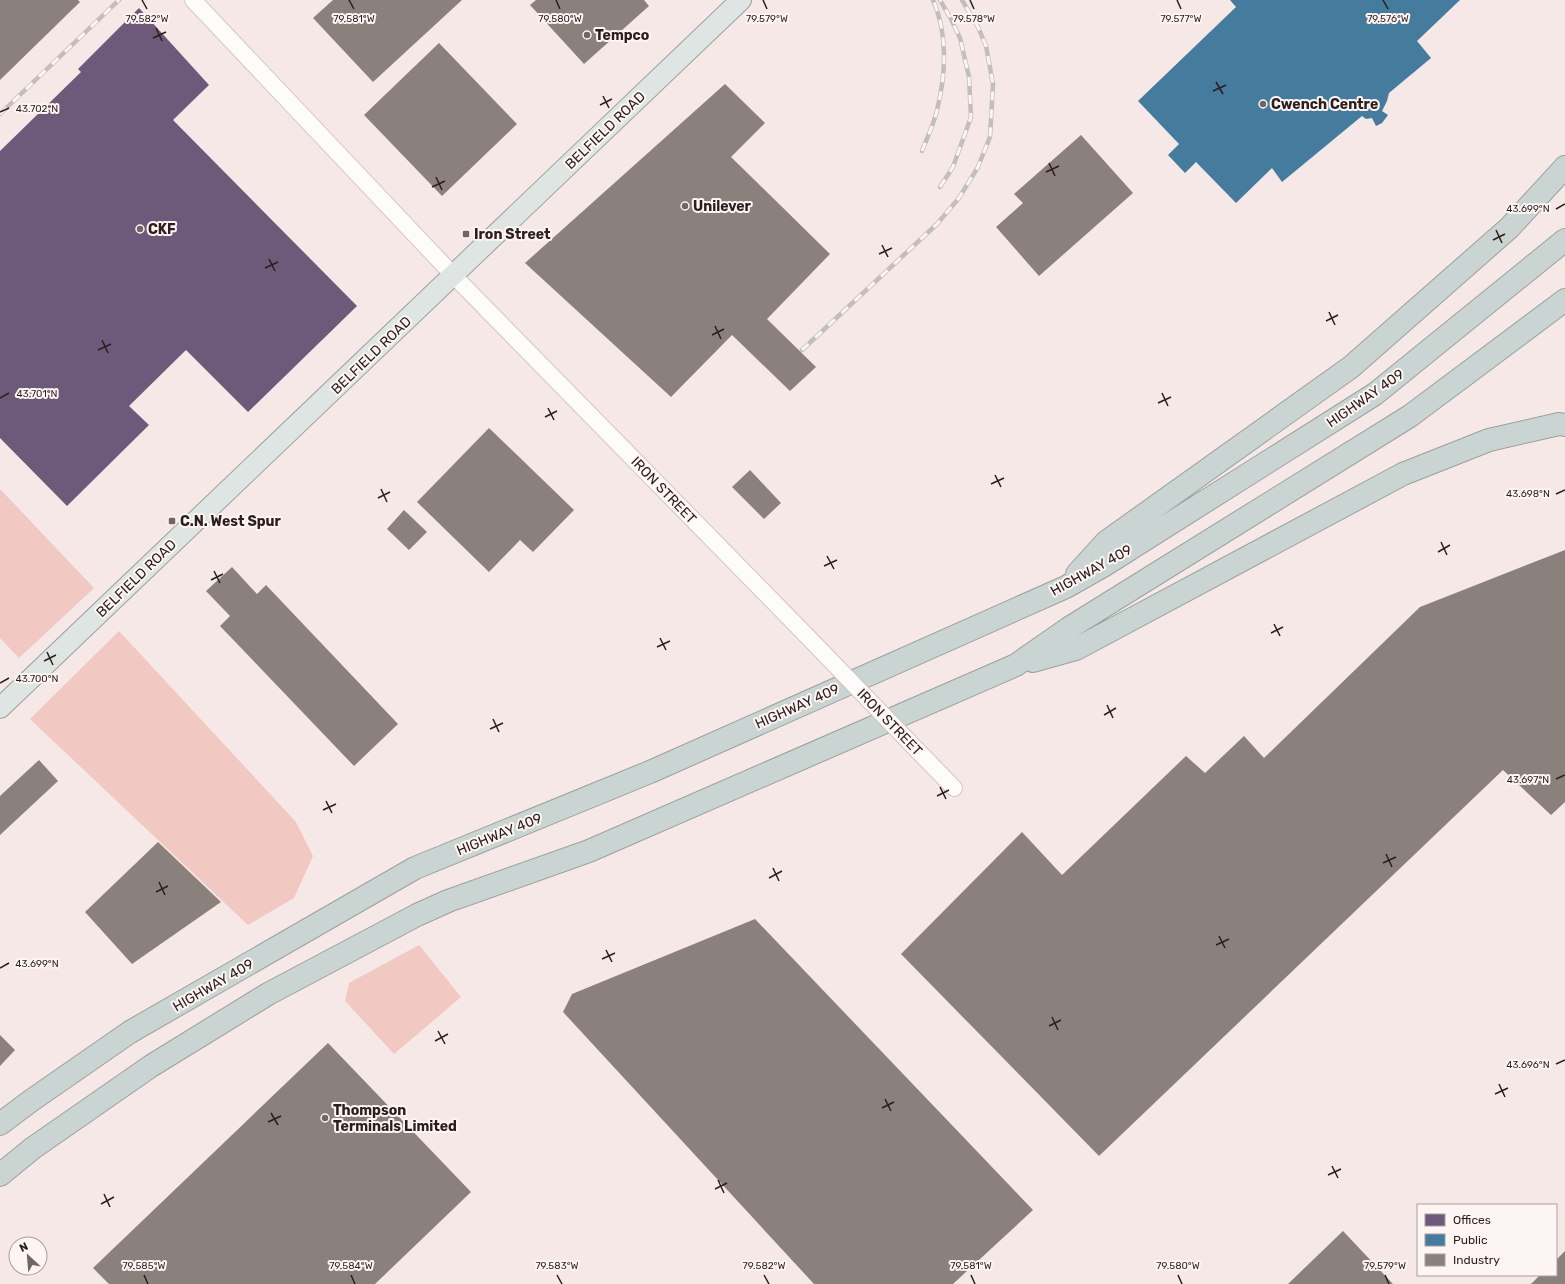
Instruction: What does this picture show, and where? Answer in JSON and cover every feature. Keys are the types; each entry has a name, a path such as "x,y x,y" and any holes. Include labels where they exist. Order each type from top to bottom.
{"highway":[{"path":"1066,587 1106,542 1351,367 1510,228 1565,167"},
{"name":"HIGHWAY 409","path":"0,1124 130,1032 415,868 650,772 1066,587 1103,566 1374,394 1565,240"},
{"path":"1016,665 1069,628 1410,416 1565,300"},
{"path":"0,1175 33,1148 151,1066 268,994 417,915 448,901 589,851 1016,665 1076,649 1402,474 1489,440 1559,424 1565,424"}],"main road":[{"name":"BELFIELD ROAD","path":"0,708 454,276 741,0"}],"street":[{"name":"IRON STREET","path":"193,0 454,276 954,788"}],"shaded area":[{"path":"0,489 94,588 19,658 0,638"},
{"path":"119,631 296,822 313,856 294,898 248,925 30,719"},
{"path":"419,945 461,997 394,1054 345,1001 349,983"}],"building: Offices":[{"name":"CKF","path":"139,8 209,85 173,120 357,306 248,412 186,350 129,406 149,425 67,506 0,438 0,151 81,72 78,69"}],"building: Public":[{"name":"Cwench Centre","path":"1230,0 1460,0 1417,41 1431,58 1389,93 1382,111 1388,115 1382,123 1376,126 1372,118 1366,119 1362,116 1282,182 1272,168 1236,203 1196,162 1185,173 1168,155 1179,144 1138,101 1236,7"}],"building: Industry":[{"path":"0,0 78,0 80,2 0,80"},
{"path":"333,0 462,0 373,82 313,18"},
{"name":"Tempco","path":"536,0 644,0 649,6 584,64 530,5"},
{"path":"439,43 517,124 442,196 364,115"},
{"name":"Unilever","path":"725,84 765,123 731,157 830,254 767,319 816,367 790,391 732,335 671,397 525,263"},
{"path":"1081,135 1133,193 1039,276 996,227 1023,203 1014,194"},
{"path":"489,428 574,510 533,552 520,540 489,572 417,502"},
{"path":"750,470 781,503 764,519 732,487"},
{"path":"404,510 427,532 409,550 387,529"},
{"path":"1565,550 1565,802 1551,815 1503,770 1099,1156 901,954 1022,832 1062,875 1186,756 1205,773 1244,736 1264,758 1420,607"},
{"path":"232,567 257,594 266,585 398,724 354,766 220,626 230,616 206,591"},
{"path":"39,760 58,781 0,835 0,796"},
{"path":"158,842 221,902 132,964 85,912"},
{"path":"755,919 1033,1210 953,1284 814,1284 563,1012 572,994"},
{"path":"0,1035 15,1050 0,1066"},
{"name":"Thompson Terminals Limited","path":"328,1043 471,1192 375,1284 109,1284 93,1268"},
{"path":"1343,1231 1393,1284 1288,1284"},
{"path":"1565,1251 1565,1284 1531,1284 1539,1276 1557,1276 1557,1259"}],"railway":[{"path":"0,114 119,0"},
{"path":"922,151 936,115 944,69 941,26 933,0"},
{"path":"940,0 960,38 969,77 971,117 953,167 940,187"},
{"path":"802,350 937,224 959,198 978,167 990,137 993,84 986,46 978,27 962,0"}],"place":[{"name":"Tempco","path":"587,35"},
{"name":"Cwench Centre","path":"1263,104"},
{"name":"Unilever","path":"685,206"},
{"name":"CKF","path":"140,229"},
{"name":"Iron Street","path":"466,234"},
{"name":"C.N. West Spur","path":"172,521"},
{"name":"Thompson Terminals Limited","path":"325,1118"}]}
